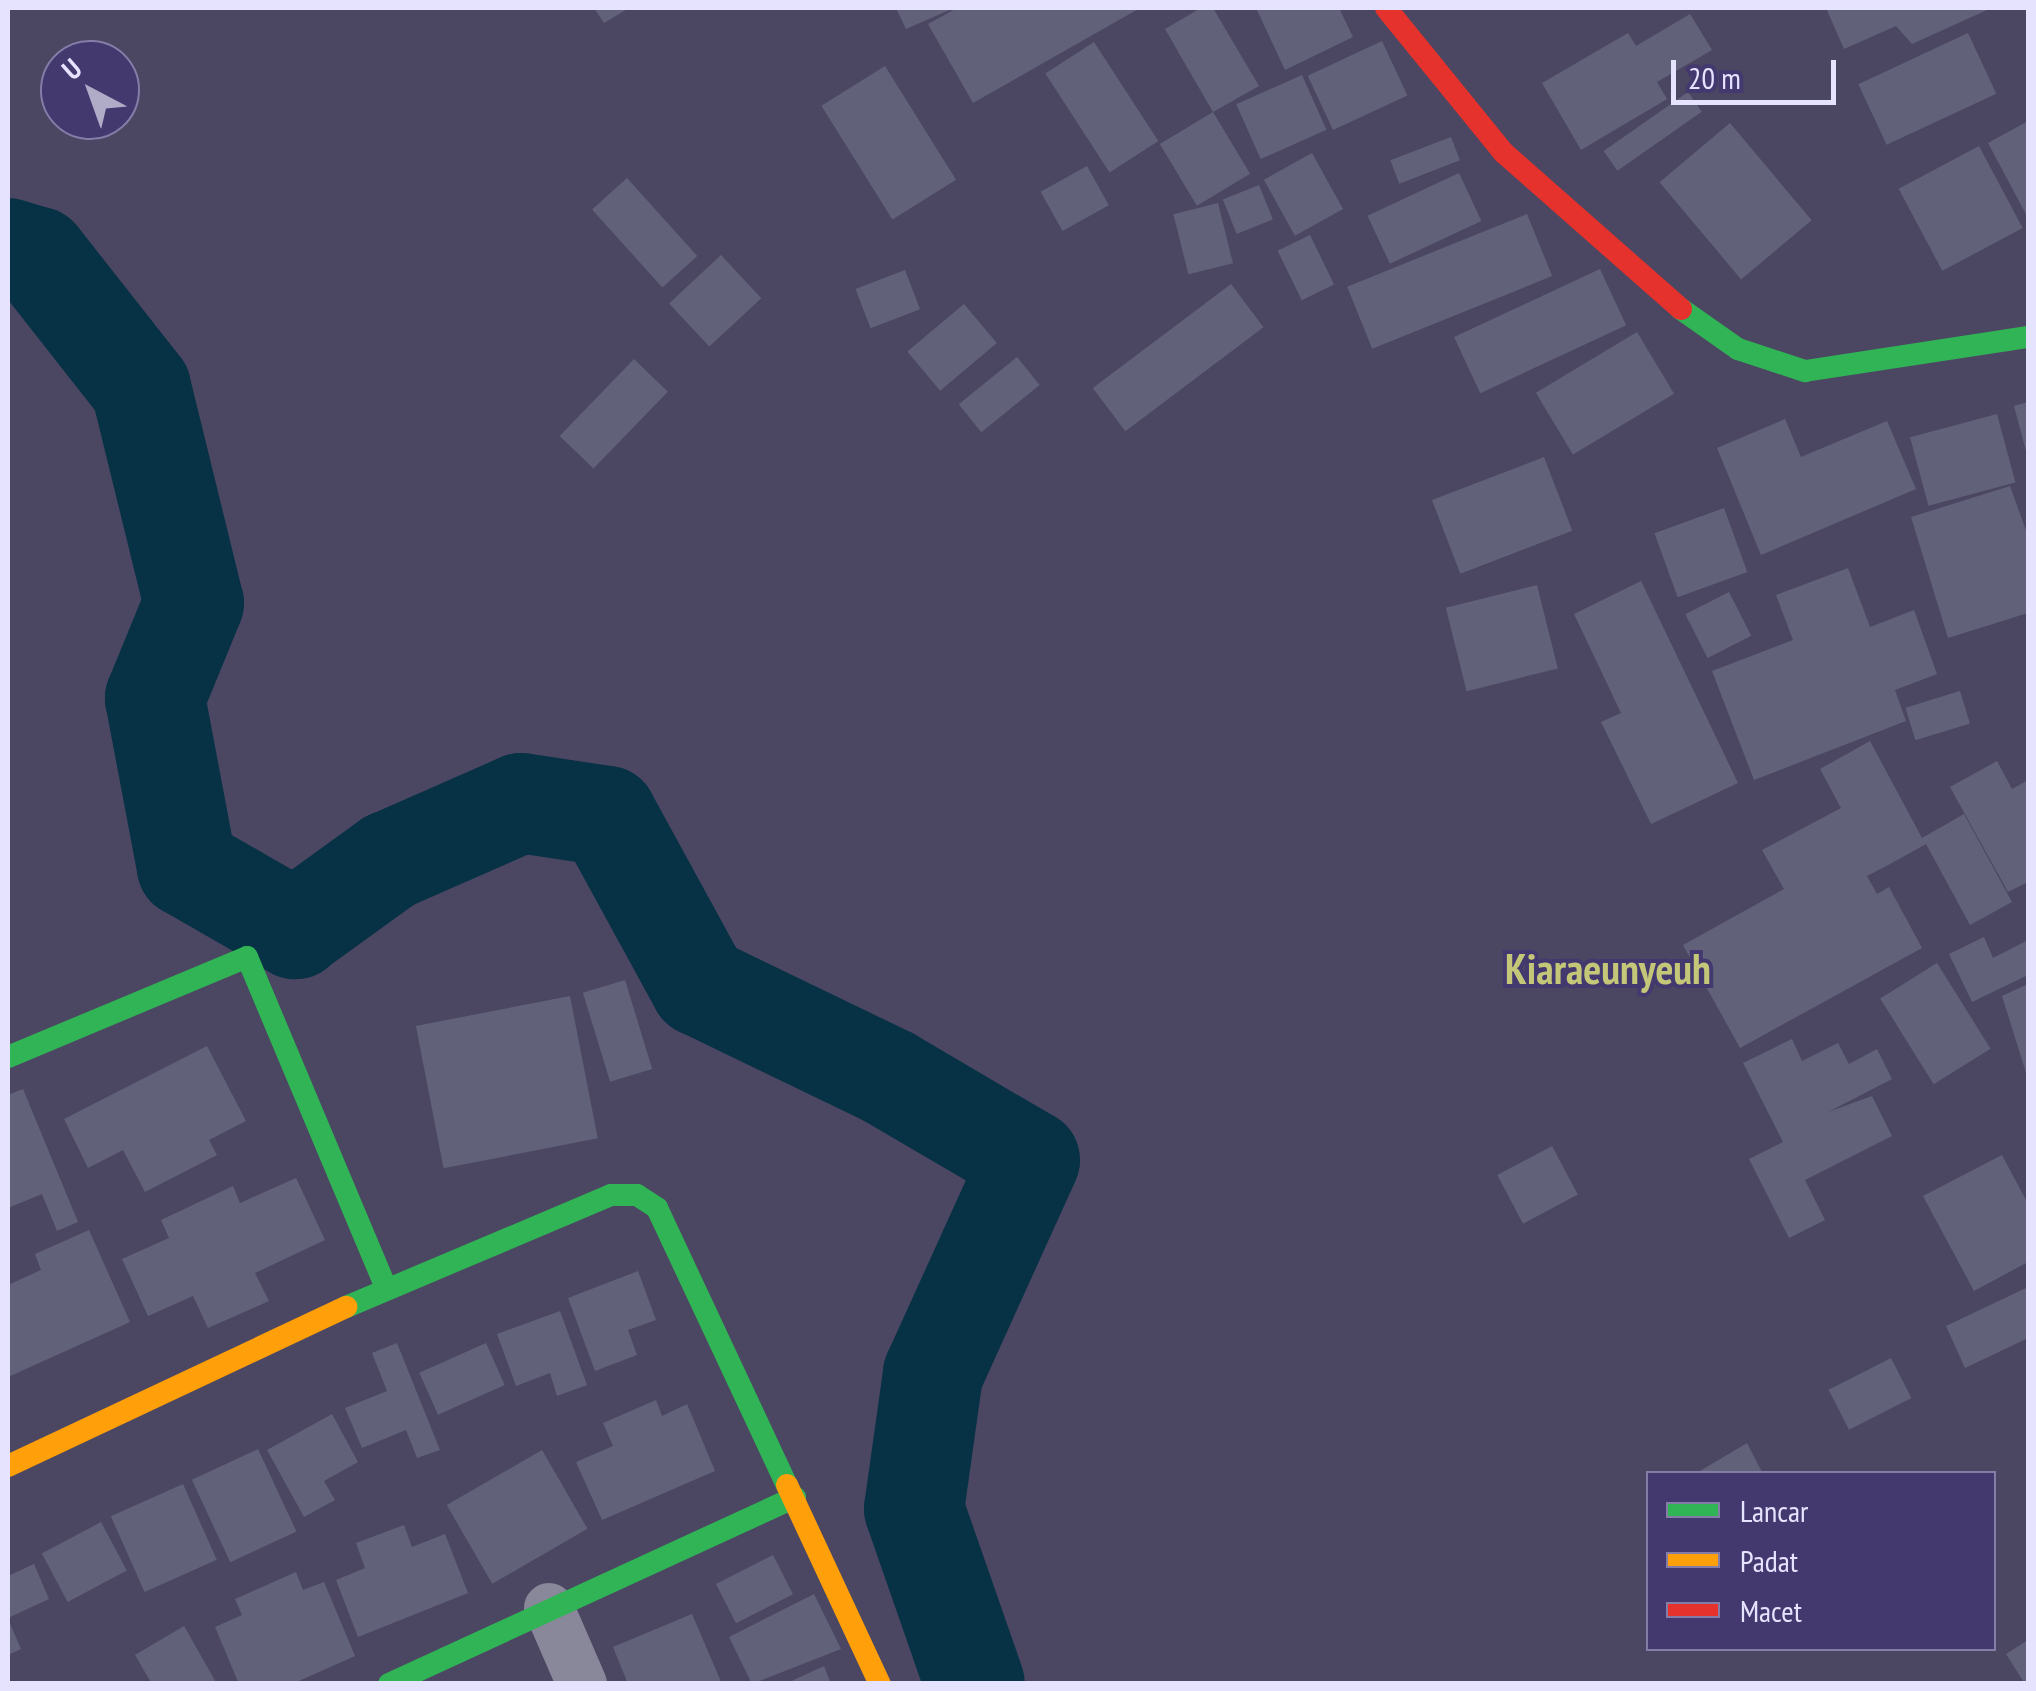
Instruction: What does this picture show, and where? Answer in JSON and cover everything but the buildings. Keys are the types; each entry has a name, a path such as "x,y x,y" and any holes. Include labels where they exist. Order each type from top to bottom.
{"street":[{"path":"1386,8 1504,153 1634,276 1738,349 1805,372 2028,336"},
{"path":"8,1057 248,957 386,1288"},
{"path":"8,1466 386,1288 611,1195 637,1195 657,1208 880,1684"},
{"path":"389,1684 795,1497"},
{"path":"548,1608 582,1684"}],"waterway":[{"path":"8,248 38,257 141,388 194,603 155,698 187,867 295,929 389,861 521,803 607,816 700,986 890,1078 1030,1160 933,1374 914,1509 975,1684"}],"traffic: fast":[{"path":"1681,309 1738,349 1805,371 2028,337"},
{"path":"8,1057 247,957 386,1288"},
{"path":"346,1307 611,1195 637,1195 657,1208 787,1485"},
{"path":"389,1684 795,1497"}],"traffic: slow":[{"path":"8,1466 346,1307"},
{"path":"787,1485 880,1684"}],"traffic: jam":[{"path":"1386,8 1504,153 1681,309"}],"district":[{"name":"Kiaraeunyeuh","path":"1608,969"}]}
